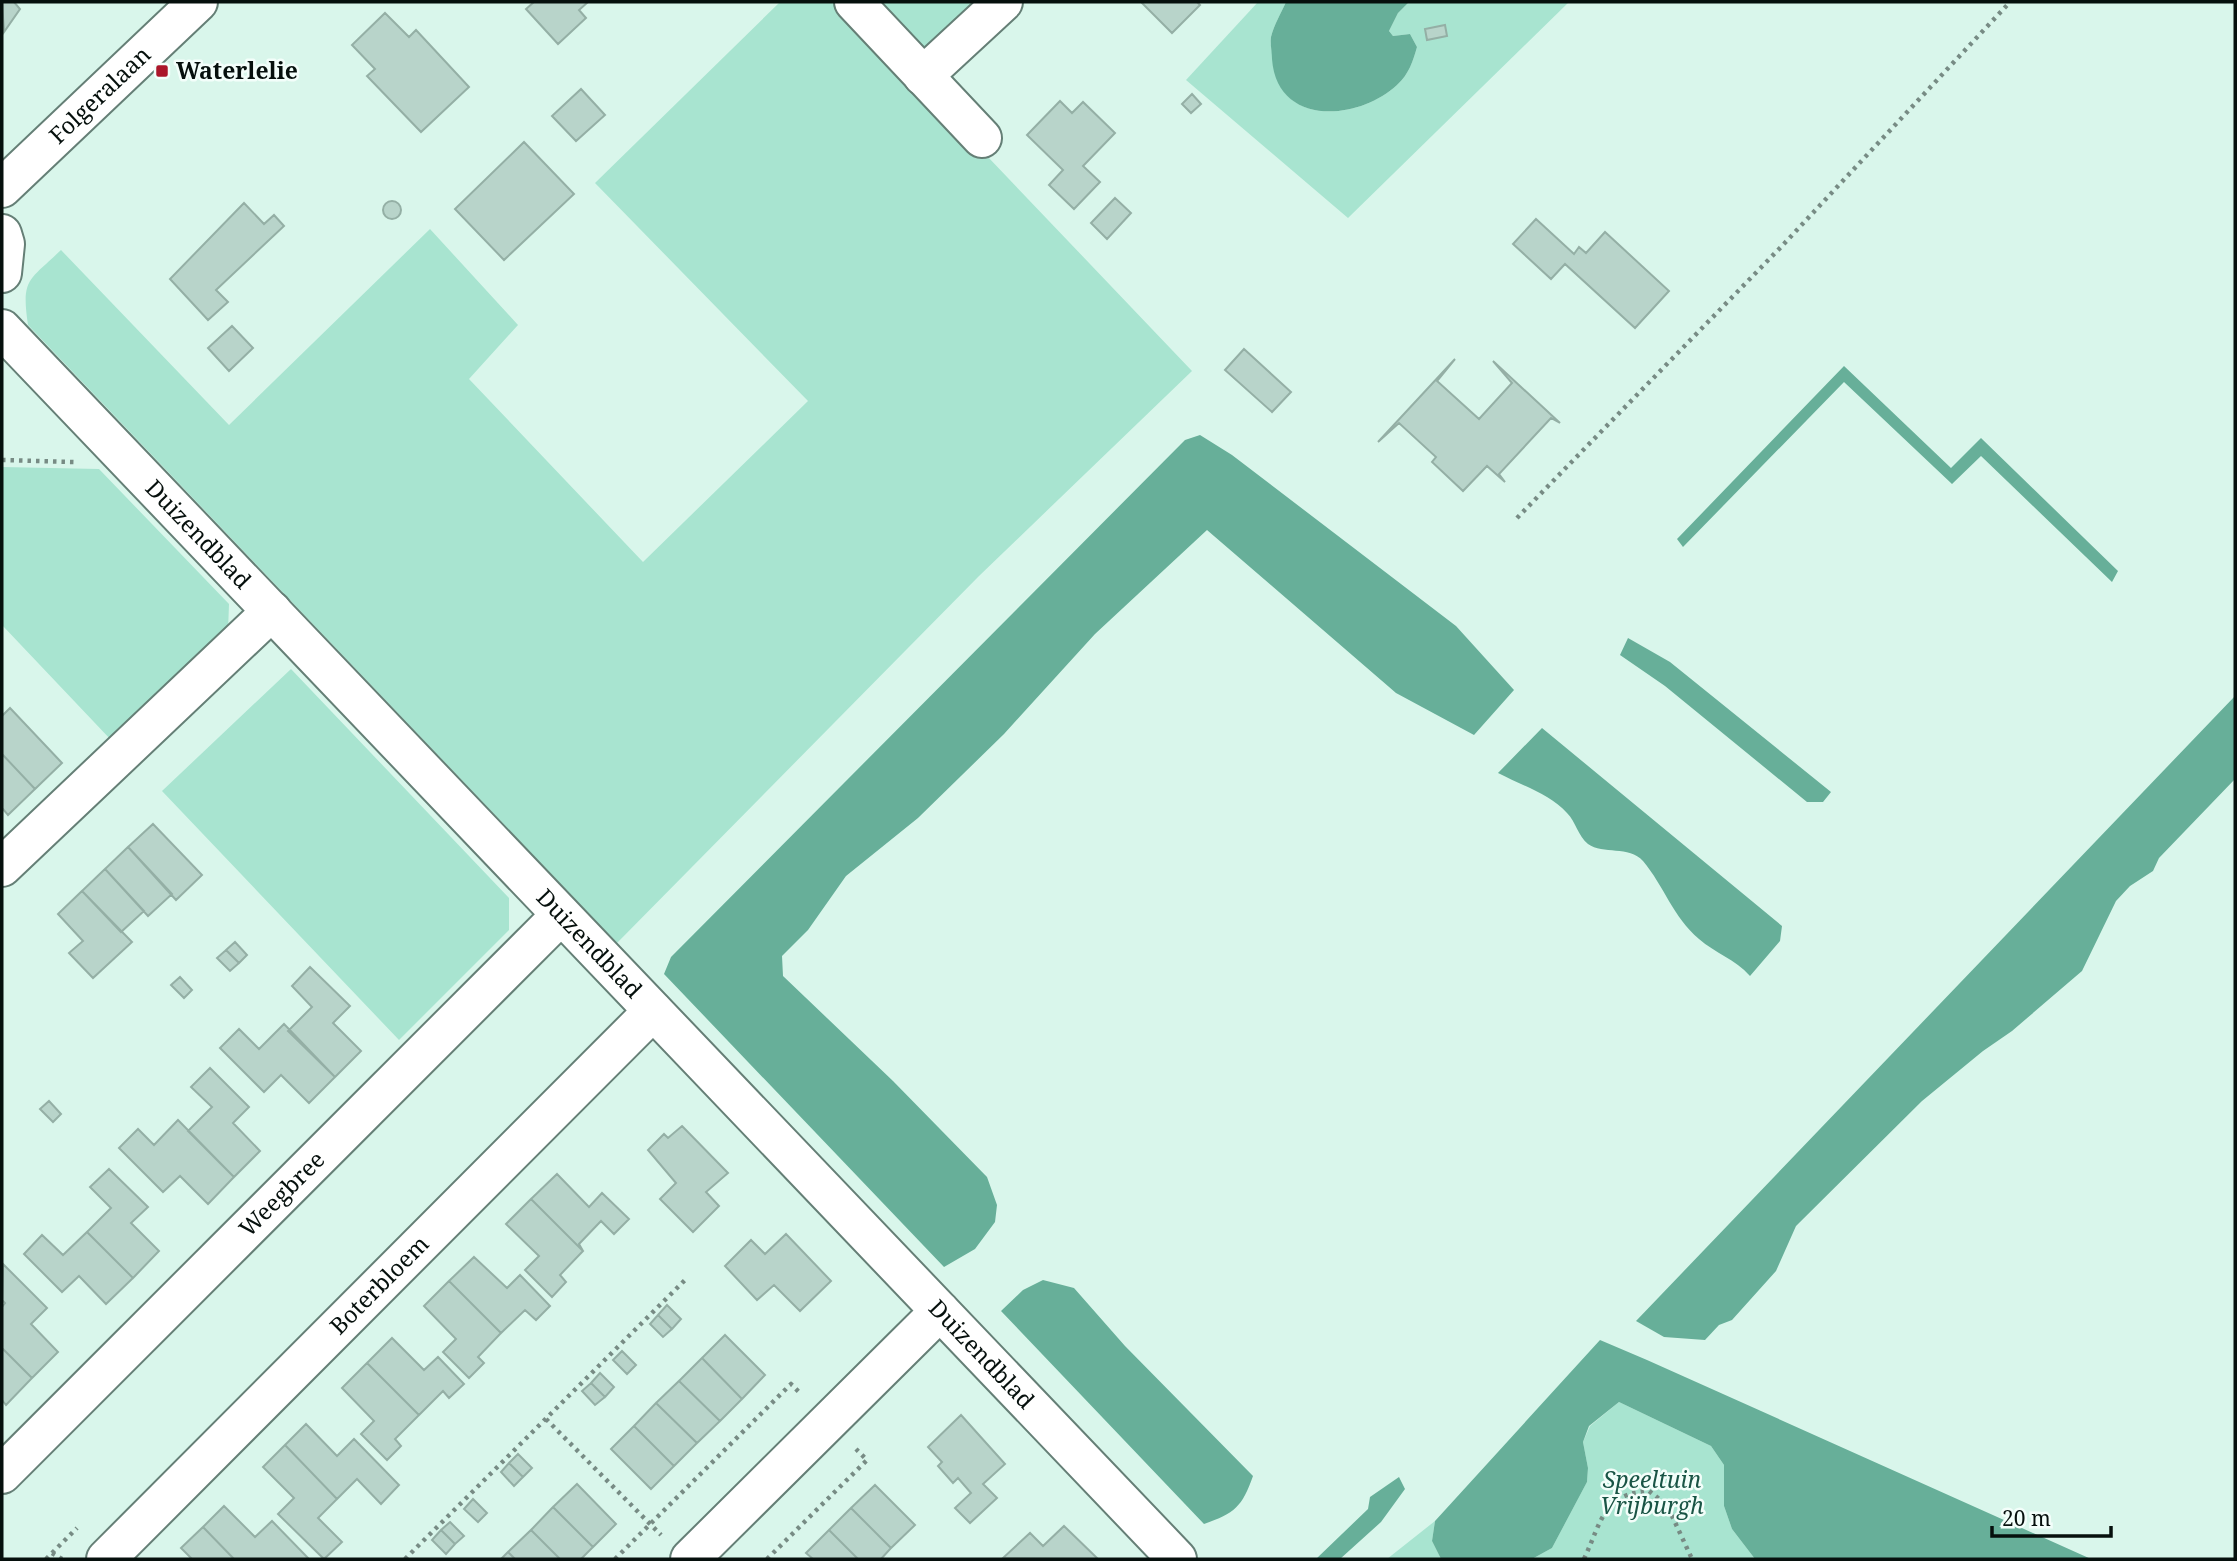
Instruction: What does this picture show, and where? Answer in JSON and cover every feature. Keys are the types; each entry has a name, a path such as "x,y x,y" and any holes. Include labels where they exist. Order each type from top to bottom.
{"street":[{"name":"Folgeralaan","path":"2,188 198,2"},
{"path":"854,2 982,138"},
{"path":"923,76 1003,2"},
{"path":"2,234 5,244 2,273"},
{"name":"Duizendblad","path":"2,329 1177,1559"},
{"path":"2,867 272,611"},
{"name":"Weegbree","path":"2,1474 561,915"},
{"name":"Boterbloem","path":"106,1559 653,1011"},
{"path":"690,1559 940,1311"}],"path":[{"path":"1517,518 1763,266 2010,2"},
{"path":"2,460 107,463 121,453"},
{"path":"405,1559 685,1280"},
{"path":"546,1419 650,1524"},
{"path":"767,1559 867,1460"},
{"path":"1584,1559 1608,1507 1628,1492 1649,1491 1667,1505 1692,1559"},
{"path":"52,1553 62,1559"}],"green space":[{"path":"780,2 984,2 906,71 1192,371 979,576 617,943 28,325 27,289 35,275 61,250 229,425 430,229 518,325 469,379 643,562 808,401 595,183"},
{"path":"1258,2 1286,2 1271,37 1278,81 1289,97 1304,107 1342,111 1381,97 1405,76 1417,47 1410,34 1393,36 1389,31 1398,13 1409,2 1569,2 1348,218 1186,80"},
{"path":"2,467 99,469 229,604 228,631 112,741 2,625"},
{"path":"291,669 509,898 509,930 399,1040 162,791"},
{"name":"Speeltuin Vrijburgh","path":"1619,1402 1711,1446 1724,1465 1724,1506 1732,1529 1755,1559 1532,1559 1552,1548 1587,1482 1588,1468 1583,1442 1590,1426"},
{"path":"1435,1521 1432,1541 1441,1559 1387,1559"}],"shaded area":[{"path":"1286,2 1409,2 1398,13 1389,31 1393,36 1410,34 1417,47 1408,72 1381,97 1362,106 1342,111 1303,107 1288,97 1277,81 1272,59 1271,37"},
{"path":"1844,366 1951,468 1981,438 2118,571 2112,582 1981,456 1952,484 1844,382 1683,547 1677,539"},
{"path":"1200,435 1232,455 1456,626 1514,690 1474,735 1396,693 1207,530 1095,634 1004,734 918,818 846,876 808,930 782,956 783,976 893,1081 987,1177 997,1205 995,1222 975,1249 944,1267 664,974 671,957 1185,440"},
{"path":"1628,638 1670,662 1831,792 1823,802 1807,802 1665,686 1620,655"},
{"path":"2235,696 2235,779 2159,858 2153,871 2130,886 2116,901 2082,971 2012,1031 1922,1101 1796,1226 1776,1271 1732,1320 1719,1325 1705,1340 1664,1337 1636,1321"},
{"path":"1542,728 1782,926 1780,941 1750,976 1690,930 1637,856 1588,844 1560,806 1544,795 1498,773"},
{"path":"1043,1280 1074,1288 1125,1346 1253,1476 1236,1508 1204,1524 1001,1311 1023,1290"},
{"path":"1600,1340 2091,1559 1755,1559 1732,1529 1724,1506 1724,1465 1711,1446 1619,1402 1589,1426 1583,1442 1588,1468 1587,1482 1552,1548 1532,1559 1441,1559 1432,1541 1435,1521"},
{"path":"1399,1477 1405,1489 1381,1522 1340,1559 1316,1559 1368,1509 1370,1497"}],"building":[{"path":"2,2 14,2 20,9 4,32"},
{"path":"534,2 588,2 579,10 586,18 558,44 526,9"},
{"path":"1141,2 1197,2 1200,5 1172,33"},
{"path":"385,13 409,37 416,30 469,87 421,132 367,76 375,69 352,45"},
{"path":"1445,25 1447,36 1427,40 1425,29"},
{"path":"581,89 605,115 576,141 552,116"},
{"path":"1192,94 1201,104 1191,113 1182,104"},
{"path":"1060,101 1072,113 1083,102 1115,133 1083,166 1100,182 1074,209 1049,185 1063,170 1027,135"},
{"path":"524,142 574,194 504,260 455,209"},
{"path":"1115,198 1131,213 1107,239 1091,223"},
{"path":"392,201 398,204 401,210 398,216 392,219 386,216 383,210 386,204"},
{"path":"244,203 264,224 274,215 284,226 216,290 228,302 208,320 170,279"},
{"path":"1536,219 1574,254 1579,247 1586,253 1605,232 1669,291 1635,328 1565,264 1551,279 1513,244"},
{"path":"232,326 253,348 229,371 208,348"},
{"path":"1244,349 1291,392 1272,412 1225,370"},
{"path":"1455,359 1437,381 1479,419 1512,383 1493,361 1560,423 1551,418 1499,474 1505,482 1487,466 1463,491 1432,462 1436,457 1399,423 1378,442"},
{"path":"10,708 62,763 35,789 2,754 2,716"},
{"path":"2,754 35,789 8,815 2,808"},
{"path":"153,824 202,875 176,900 128,847"},
{"path":"128,847 172,894 148,916 105,869"},
{"path":"105,869 144,911 121,932 82,891"},
{"path":"82,891 132,942 93,978 69,953 83,941 58,914"},
{"path":"235,942 247,955 239,963 226,950"},
{"path":"226,950 239,963 230,971 217,958"},
{"path":"310,967 350,1006 333,1023 361,1051 335,1077 288,1031 312,1007 292,986"},
{"path":"180,977 192,990 184,998 171,985"},
{"path":"284,1024 335,1077 309,1103 281,1075 264,1092 220,1048 239,1029 259,1049"},
{"path":"210,1068 249,1107 233,1123 260,1151 234,1177 188,1131 212,1107 191,1087"},
{"path":"49,1101 61,1114 53,1122 40,1109"},
{"path":"178,1120 234,1177 208,1204 180,1176 163,1192 119,1148 138,1129 154,1145"},
{"path":"682,1126 728,1173 706,1192 719,1206 693,1232 660,1199 676,1183 648,1150 664,1134 668,1138"},
{"path":"109,1169 148,1207 131,1223 159,1251 133,1278 87,1232 111,1208 90,1187"},
{"path":"557,1174 589,1207 602,1193 629,1219 614,1234 601,1221 579,1244 583,1251 531,1199"},
{"path":"531,1199 583,1251 560,1275 566,1282 552,1297 525,1270 539,1256 506,1224"},
{"path":"87,1232 133,1278 106,1304 79,1276 62,1292 24,1254 42,1235 63,1255"},
{"path":"786,1234 831,1281 800,1311 774,1285 757,1300 725,1266 751,1240 765,1254"},
{"path":"474,1257 507,1288 520,1275 550,1306 536,1320 525,1310 501,1333 449,1281"},
{"path":"3,1264 47,1308 31,1324 58,1352 32,1378 2,1348 2,1307 5,1303 2,1300"},
{"path":"449,1281 501,1333 478,1357 484,1363 469,1378 443,1352 456,1339 424,1306"},
{"path":"667,1305 681,1319 672,1329 658,1315"},
{"path":"658,1315 672,1329 663,1337 650,1324"},
{"path":"725,1335 765,1375 742,1399 702,1358"},
{"path":"392,1338 424,1370 438,1357 464,1384 449,1398 443,1391 419,1415 367,1363"},
{"path":"2,1348 32,1378 6,1405 2,1400"},
{"path":"622,1351 636,1365 627,1374 613,1360"},
{"path":"702,1358 742,1399 720,1421 679,1381"},
{"path":"367,1363 419,1415 395,1439 401,1446 387,1460 361,1434 374,1421 342,1388"},
{"path":"600,1373 614,1387 605,1397 591,1383"},
{"path":"679,1381 720,1421 697,1443 656,1403"},
{"path":"591,1383 605,1397 595,1405 582,1391"},
{"path":"656,1403 697,1443 674,1466 634,1426"},
{"path":"961,1415 1005,1464 983,1484 997,1498 970,1523 955,1508 971,1493 958,1478 953,1483 938,1466 942,1462 928,1447"},
{"path":"306,1424 337,1456 354,1439 399,1485 381,1504 357,1479 337,1499 285,1445"},
{"path":"634,1426 674,1466 651,1489 611,1449"},
{"path":"285,1445 337,1499 318,1518 342,1542 324,1559 278,1514 294,1498 263,1467"},
{"path":"518,1454 532,1468 523,1477 509,1463"},
{"path":"509,1463 523,1477 514,1486 501,1472"},
{"path":"577,1484 616,1524 593,1547 553,1507"},
{"path":"875,1485 915,1525 891,1548 851,1508"},
{"path":"473,1499 487,1513 478,1522 464,1509"},
{"path":"224,1506 255,1537 272,1521 309,1559 234,1559 203,1527"},
{"path":"553,1507 593,1547 581,1559 560,1559 531,1530"},
{"path":"851,1508 891,1548 881,1559 858,1559 829,1530"},
{"path":"450,1522 464,1536 455,1544 441,1530"},
{"path":"1064,1526 1098,1559 1003,1558 1030,1533 1043,1546"},
{"path":"203,1527 234,1559 192,1559 181,1548"},
{"path":"441,1530 455,1544 446,1554 432,1540"},
{"path":"531,1530 560,1559 515,1559 508,1552"},
{"path":"829,1530 858,1559 813,1559 806,1553"},
{"path":"508,1552 515,1559 501,1559"}],"place":[{"name":"Waterlelie","path":"162,71"}]}
